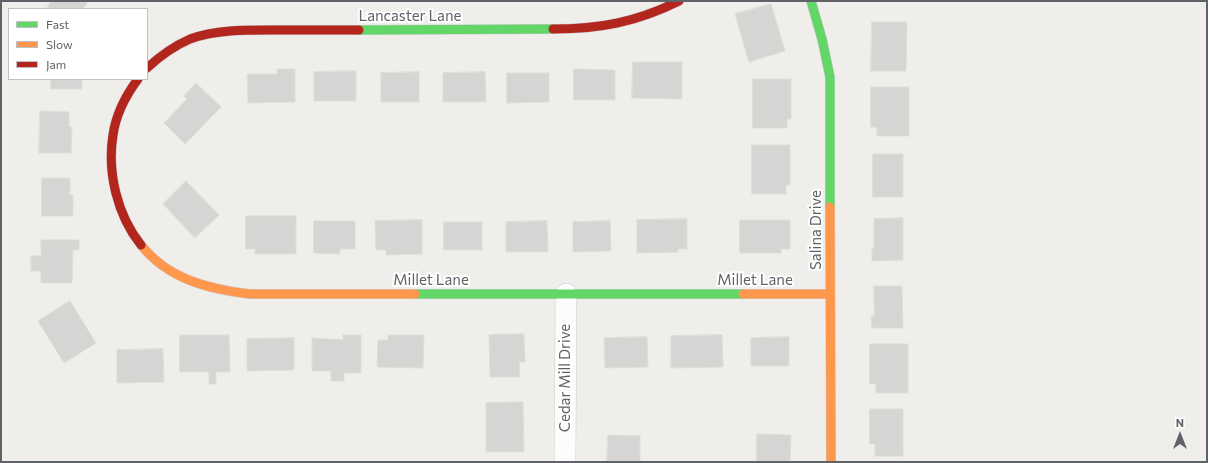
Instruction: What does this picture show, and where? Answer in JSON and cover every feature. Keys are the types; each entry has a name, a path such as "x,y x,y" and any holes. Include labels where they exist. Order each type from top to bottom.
{"street":[{"name":"Lancaster Lane","path":"148,67 158,57 177,45 198,36 220,31 595,28 632,21 650,15 680,1"},
{"name":"Salina Drive","path":"811,1 819,22 826,49 830,77 831,462"},
{"name":"Millet Lane","path":"137,80 129,91 119,112 114,133 112,156 113,177 124,217 134,237 162,265 184,278 208,288 250,294 830,294"},
{"name":"Cedar Mill Drive","path":"565,462 566,294"}],"building":[{"path":"51,1 88,1 84,8 48,8"},
{"path":"771,4 785,51 749,62 735,14"},
{"path":"872,22 907,22 906,71 871,71"},
{"path":"633,62 682,62 682,99 632,98"},
{"path":"277,69 295,69 295,102 248,103 247,74 277,74"},
{"path":"574,69 615,70 615,100 574,100"},
{"path":"356,71 356,101 314,101 314,72"},
{"path":"419,72 419,102 381,102 381,73"},
{"path":"485,72 486,102 443,102 443,73"},
{"path":"507,73 549,73 549,102 507,103"},
{"path":"753,79 791,79 791,119 787,119 787,128 753,128"},
{"path":"51,80 82,80 82,89 51,89"},
{"path":"196,83 221,107 185,144 164,123 187,99 184,96"},
{"path":"871,87 909,87 909,136 877,136 877,127 871,127"},
{"path":"40,111 69,112 69,127 72,127 71,153 39,153"},
{"path":"752,145 790,145 790,185 786,185 786,194 752,194"},
{"path":"873,154 903,154 903,197 873,197"},
{"path":"42,178 70,178 70,195 73,195 73,216 42,216"},
{"path":"186,181 219,215 195,238 163,204"},
{"path":"246,216 296,216 296,254 255,254 255,249 246,249"},
{"path":"903,218 903,260 872,261 872,248 874,248 874,219"},
{"path":"687,219 687,249 678,249 678,252 637,253 637,220"},
{"path":"422,220 422,254 386,255 386,250 376,250 375,221"},
{"path":"740,220 790,220 790,249 781,249 781,253 740,253"},
{"path":"314,221 355,221 355,249 340,249 340,254 314,253"},
{"path":"547,221 548,252 506,252 506,222"},
{"path":"610,221 611,251 573,252 573,222"},
{"path":"444,222 482,222 482,250 444,250"},
{"path":"41,240 79,240 79,250 73,250 72,283 41,283 41,271 31,271 31,256 41,256"},
{"path":"874,286 902,286 903,328 872,328 871,316 874,316"},
{"path":"70,301 96,343 64,363 38,321"},
{"path":"524,334 525,362 519,362 520,377 490,377 489,335"},
{"path":"180,335 229,335 230,372 216,372 216,384 209,384 209,372 180,372"},
{"path":"343,335 361,335 361,373 344,373 344,381 331,381 331,371 312,371 312,338 343,340"},
{"path":"388,335 424,335 423,368 377,367 378,340 388,340"},
{"path":"722,335 723,367 671,368 671,336"},
{"path":"647,337 648,367 605,368 604,338"},
{"path":"789,337 789,366 751,366 751,338"},
{"path":"294,338 294,370 247,371 247,339"},
{"path":"870,344 908,344 908,393 876,393 876,384 870,384"},
{"path":"163,349 164,382 117,383 117,350"},
{"path":"523,402 524,452 486,452 486,403"},
{"path":"870,409 903,409 903,456 875,456 875,444 870,444"},
{"path":"757,434 791,435 790,462 757,462"},
{"path":"608,435 640,436 640,462 607,462"}],"traffic: fast":[{"path":"811,1 822,39 830,77 830,207"},
{"path":"359,30 553,29"},
{"path":"415,294 743,294"}],"traffic: slow":[{"path":"830,207 831,462"},
{"path":"141,245 152,257 176,274 204,285 234,292 250,294 415,294"},
{"path":"743,294 830,294"}],"traffic: jam":[{"path":"553,29 587,28 618,23 648,14 679,1"},
{"path":"148,67 162,55 178,45 190,39 212,33 245,30 359,30"},
{"path":"137,80 129,92 116,120 111,149 111,164 120,207 141,245"}]}
